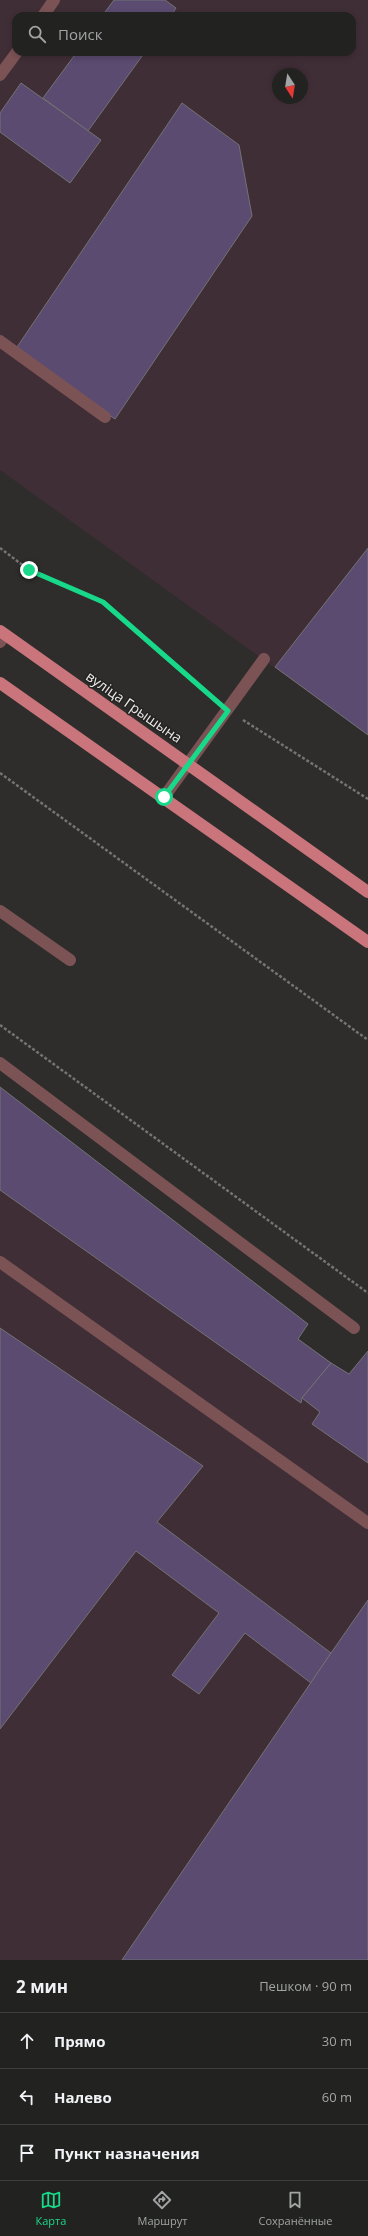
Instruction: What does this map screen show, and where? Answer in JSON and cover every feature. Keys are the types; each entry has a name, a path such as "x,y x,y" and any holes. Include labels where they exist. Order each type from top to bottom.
{"main road":[{"name":"вуліца Грышына","path":"2,636 189,764 368,892"},
{"path":"0,682 367,938"}],"lane":[{"path":"46,12 54,0"},
{"path":"0,76 14,56"},
{"path":"0,341 105,417"},
{"path":"164,797 228,711 264,659"},
{"path":"0,911 70,960"},
{"path":"0,1062 354,1328"},
{"path":"0,1262 368,1523"}],"path":[{"path":"0,548 29,570 103,602 228,711 368,799"},
{"path":"0,773 368,1040"},
{"path":"0,1025 368,1293"}],"shaded area":[{"path":"0,0 368,0 368,735 0,470"},
{"path":"0,1087 308,1324 298,1339 331,1363 349,1374 368,1351 368,1960 0,1960"}],"building":[{"path":"114,0 165,0 176,8 174,12 105,12"},
{"path":"74,56 142,56 88,131 43,98"},
{"path":"21,83 101,140 70,183 0,132 0,113"},
{"path":"182,103 239,145 252,216 115,419 15,350"},
{"path":"368,548 368,735 275,667"},
{"path":"0,1087 308,1324 298,1339 331,1363 302,1398 301,1403 0,1190"},
{"path":"0,1328 203,1466 157,1522 331,1653 311,1683 245,1633 199,1694 172,1675 219,1613 136,1551 0,1729"},
{"path":"368,1351 368,1463 312,1424 320,1412 302,1398 331,1363 349,1374"},
{"path":"368,1600 368,1960 122,1960 331,1653"}],"route":[{"path":"29,570 103,602 228,711 164,797"}]}
